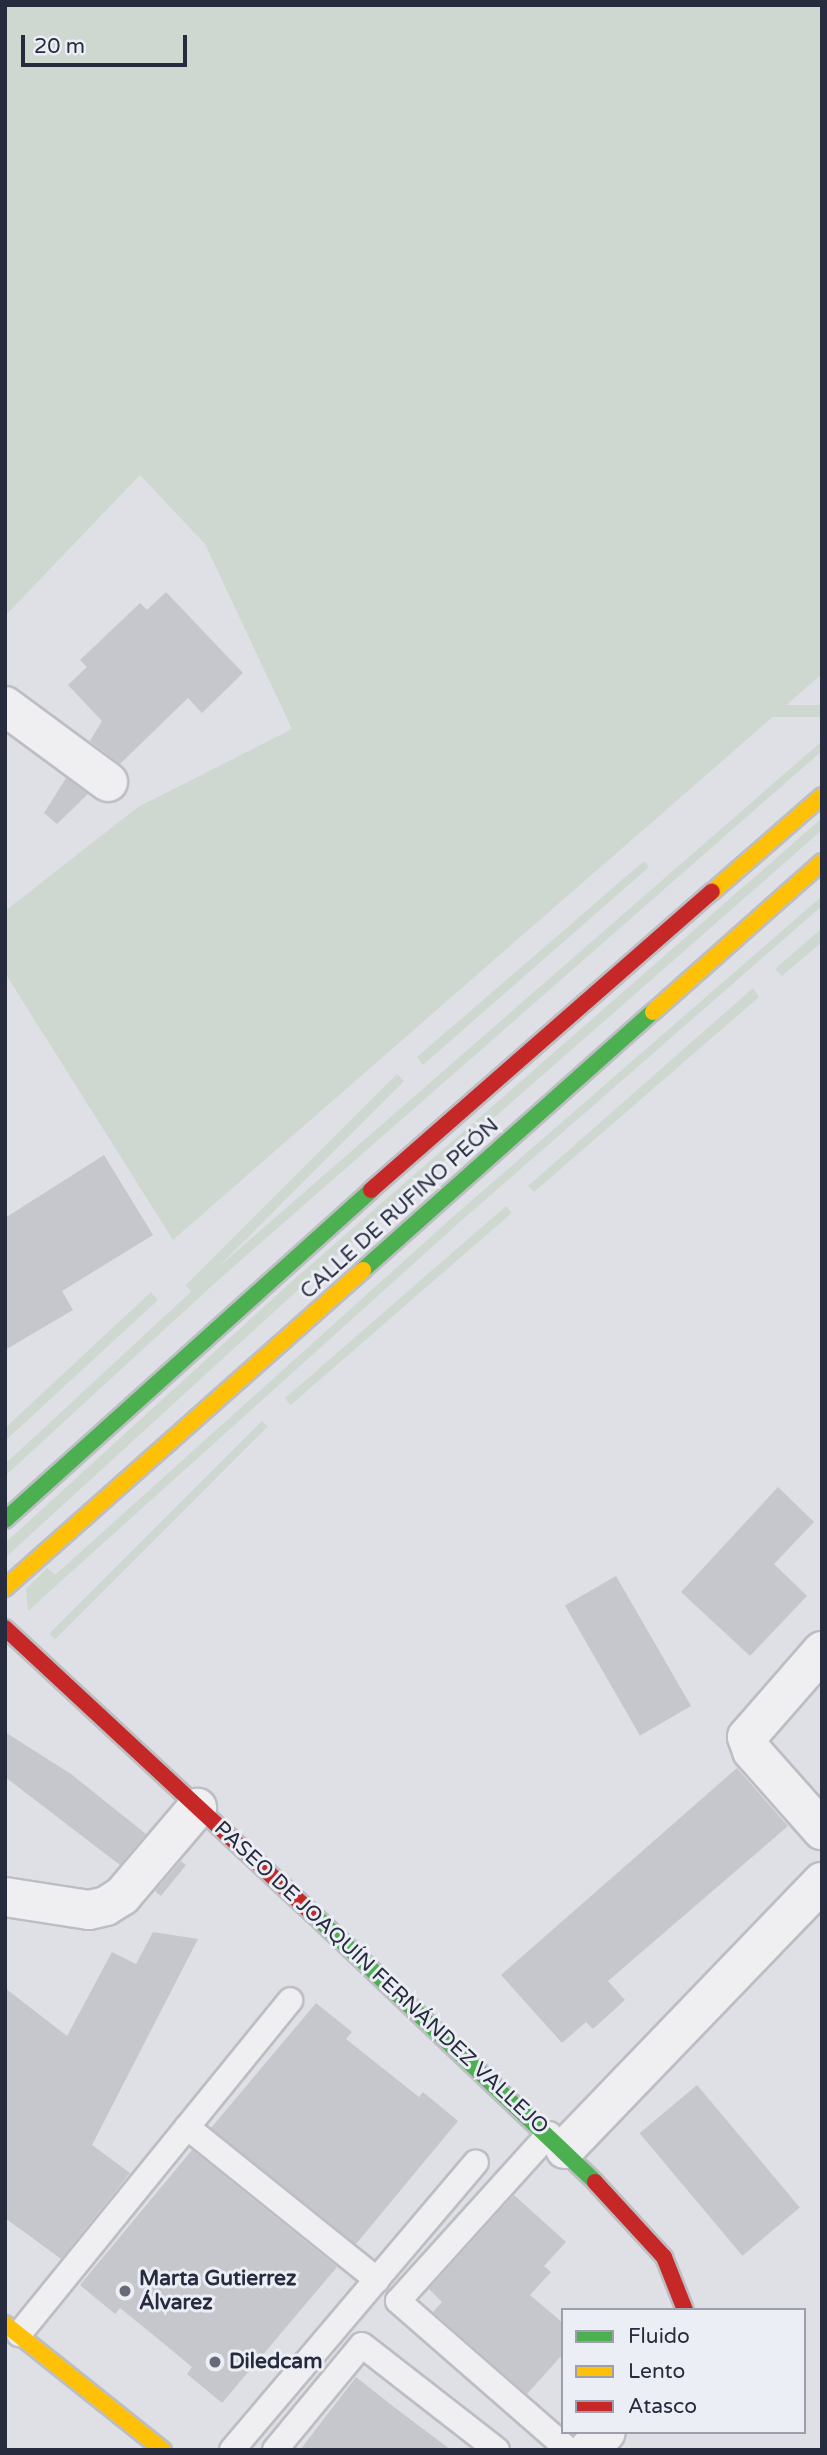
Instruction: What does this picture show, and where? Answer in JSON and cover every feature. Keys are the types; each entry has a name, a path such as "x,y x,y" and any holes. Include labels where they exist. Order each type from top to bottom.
{"main road":[{"name":"CALLE DE RUFINO PEÓN","path":"5,1520 246,1300 822,796"},
{"name":"CALLE DE RUFINO PEÓN","path":"5,1588 822,862"},
{"name":"PASEO DE JOAQUÍN FERNÁNDEZ VALLEJO","path":"5,1628 557,2141 664,2257 684,2308"},
{"path":"12,2329 163,2450"}],"street":[{"path":"5,706 108,782"},
{"path":"822,1651 747,1737 752,1751 822,1830"},
{"name":"PASEO DE JOAQUÍN FERNÁNDEZ VALLEJO","path":"5,1897 89,1910 106,1906 122,1896 197,1808"},
{"name":"PASEO DE JOAQUÍN FERNÁNDEZ VALLEJO","path":"557,2141 822,1882"},
{"path":"588,2450 604,2434"}],"lane":[{"path":"12,2329 187,2127 290,2000"},
{"path":"187,2127 377,2280"},
{"path":"557,2141 398,2301 569,2450"},
{"path":"232,2450 477,2162"},
{"path":"275,2450 362,2345 497,2450"}],"shaded area":[{"path":"5,5 822,5 822,674 173,1240 5,973 5,911 138,807 292,729 205,544 140,475 5,616"},
{"path":"616,705 822,705 822,717 616,717"},
{"path":"822,741 822,751 215,1283 5,1476 5,1464 208,1276"},
{"path":"822,818 822,830 299,1289 5,1558 5,1543 290,1283"},
{"path":"644,861 649,867 423,1065 417,1057"},
{"path":"822,896 822,906 461,1221 28,1611 26,1589 47,1568 55,1575 455,1215"},
{"path":"822,928 822,942 782,976 775,969"},
{"path":"753,988 759,997 534,1192 528,1186"},
{"path":"397,1074 404,1081 193,1292 186,1285"},
{"path":"506,1206 512,1213 291,1405 285,1398"},
{"path":"151,1292 158,1300 5,1441 5,1428"},
{"path":"262,1421 268,1427 55,1639 49,1634"}],"building":[{"path":"166,592 243,673 202,713 188,698 120,764 90,741 102,721 68,685 87,667 80,660 140,603 147,610"},
{"path":"66,778 88,794 57,824 44,813"},
{"path":"104,1155 153,1235 62,1291 73,1310 5,1350 5,1218"},
{"path":"778,1487 814,1522 774,1564 807,1596 750,1656 681,1592"},
{"path":"616,1576 691,1706 640,1735 565,1606"},
{"path":"5,1732 71,1774 146,1834 120,1865 5,1777"},
{"path":"737,1768 788,1826 608,1981 625,2000 593,2029 586,2022 562,2043 501,1975"},
{"path":"181,1861 186,1865 161,1896 155,1891"},
{"path":"153,1932 198,1939 92,2145 130,2173 61,2259 5,2218 5,1988 67,2036 112,1952 136,1964"},
{"path":"316,2003 352,2032 346,2039 419,2097 423,2092 458,2121 356,2244 211,2128"},
{"path":"697,2085 800,2208 742,2256 640,2133"},
{"path":"192,2150 337,2267 222,2403 187,2374 192,2367 120,2308 115,2314 80,2285"},
{"path":"514,2195 566,2242 544,2266 551,2272 530,2295 561,2321 561,2356 527,2394 433,2312 442,2302 429,2289"},
{"path":"356,2377 394,2407 451,2450 300,2450"}],"traffic: fast":[{"path":"363,1270 653,1012"},
{"path":"5,1520 371,1190"},
{"path":"312,1913 595,2182"}],"traffic: slow":[{"path":"712,892 822,796"},
{"path":"653,1012 822,862"},
{"path":"5,1588 363,1270"},
{"path":"5,2324 163,2450"}],"traffic: jam":[{"path":"371,1190 712,892"},
{"path":"5,1628 312,1913"},
{"path":"595,2182 664,2257 684,2308"}],"place":[{"name":"Marta Gutierrez Álvarez","path":"125,2291"},
{"name":"Diledcam","path":"215,2362"}]}
